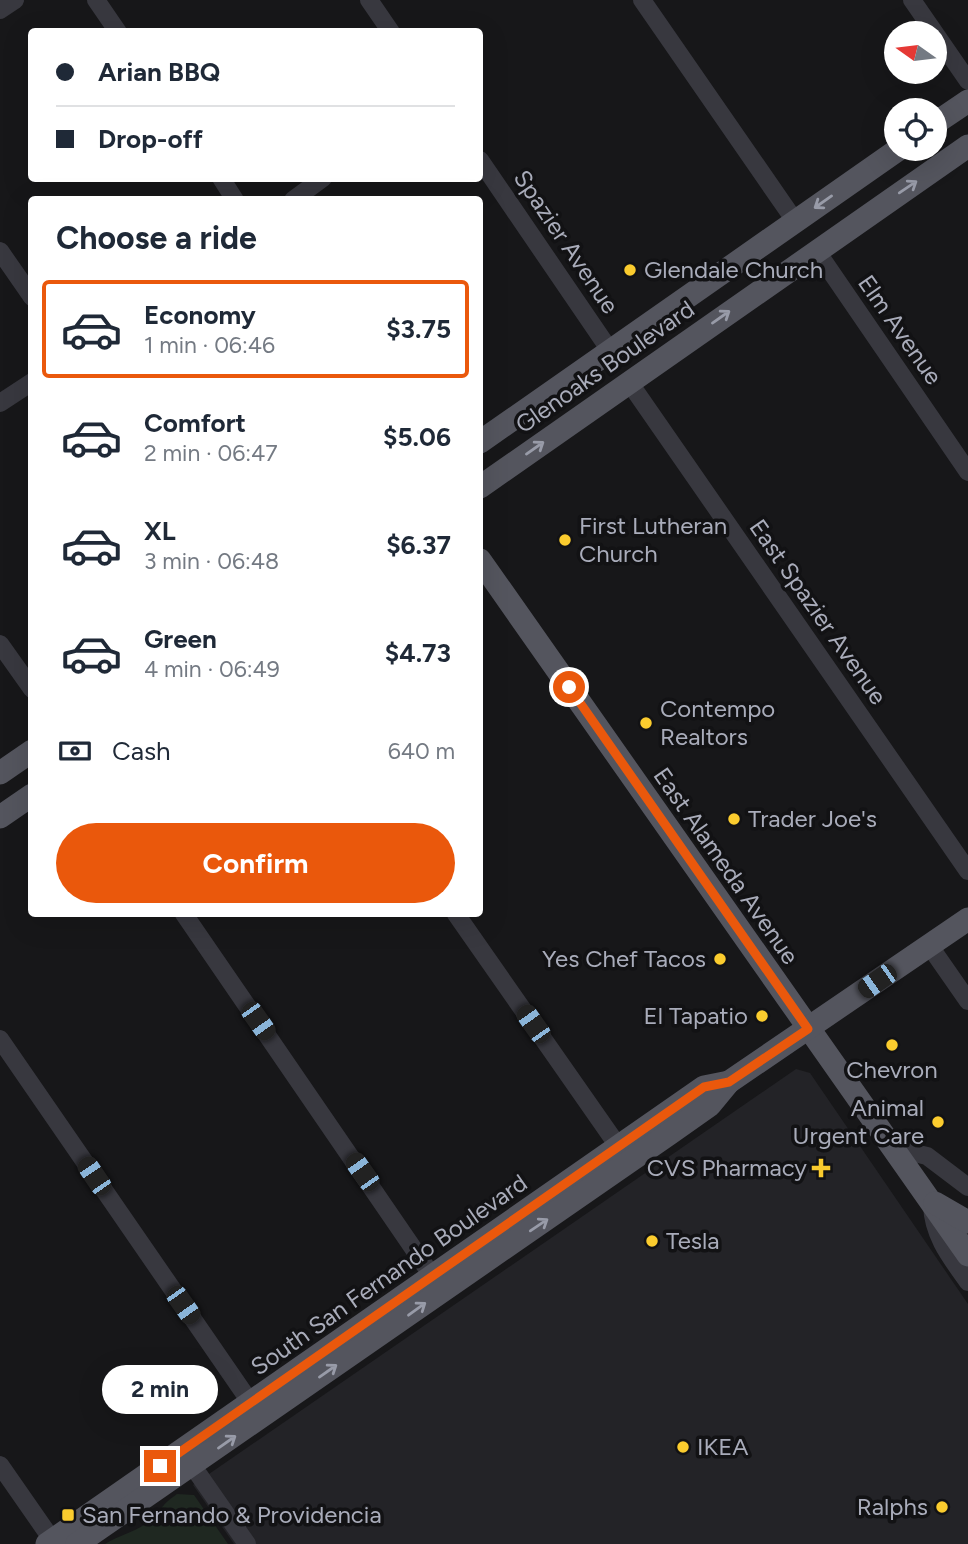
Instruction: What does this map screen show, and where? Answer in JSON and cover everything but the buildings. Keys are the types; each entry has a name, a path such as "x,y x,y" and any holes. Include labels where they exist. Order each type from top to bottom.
{"main road":[{"path":"947,115 968,100"},
{"name":"Glenoaks Boulevard","path":"483,485 968,146"},
{"name":"Glenoaks Boulevard","path":"483,440 884,159"},
{"name":"East Alameda Avenue","path":"483,563 968,1255"},
{"path":"0,774 28,754"},
{"path":"0,817 28,798"},
{"name":"South San Fernando Boulevard","path":"76,1544 255,1410 624,1155 704,1087 729,1082 968,919"},
{"name":"East Alameda Avenue","path":"932,1202 951,1209 968,1222"},
{"name":"South San Fernando Boulevard","path":"51,1543 188,1458"}],"street":[{"path":"0,10 15,0"},
{"path":"96,0 115,28"},
{"path":"369,0 388,28"},
{"path":"642,0 795,221"},
{"path":"912,0 968,81"},
{"name":"Spazier Avenue","path":"483,164 611,352"},
{"path":"298,196 317,182"},
{"name":"Elm Avenue","path":"816,250 968,472"},
{"path":"0,251 28,291"},
{"name":"East Spazier Avenue","path":"629,382 968,871"},
{"path":"0,404 28,385"},
{"path":"0,644 28,683"},
{"path":"186,917 438,1284"},
{"path":"458,917 624,1155"},
{"path":"929,945 968,1001"},
{"path":"0,1039 255,1410"},
{"path":"890,1147 927,1156 968,1187"},
{"path":"932,1202 932,1221 938,1236 968,1282"},
{"path":"188,1458 247,1544"},
{"path":"0,1465 51,1543"}],"shaded area":[{"path":"796,1069 810,1073 968,1304 968,1544 234,1544 193,1485"},
{"path":"177,1494 194,1495 228,1544 105,1544 148,1522"}],"place":[{"name":"Glendale Church","path":"630,270"},
{"name":"First Lutheran Church","path":"565,540"},
{"name":"Contempo Realtors","path":"646,723"},
{"name":"Trader Joe's","path":"734,819"},
{"name":"Yes Chef Tacos","path":"720,959"},
{"name":"El Tapatio","path":"762,1016"},
{"name":"Chevron","path":"892,1045"},
{"name":"Animal Urgent Care","path":"938,1122"},
{"name":"CVS Pharmacy","path":"821,1168"},
{"name":"Tesla","path":"652,1241"},
{"name":"IKEA","path":"683,1447"},
{"name":"Ralphs","path":"942,1507"},
{"name":"San Fernando & Providencia","path":"68,1515"}],"route":[{"path":"160,1466 592,1168 704,1087 729,1082 808,1029 569,687"}]}
